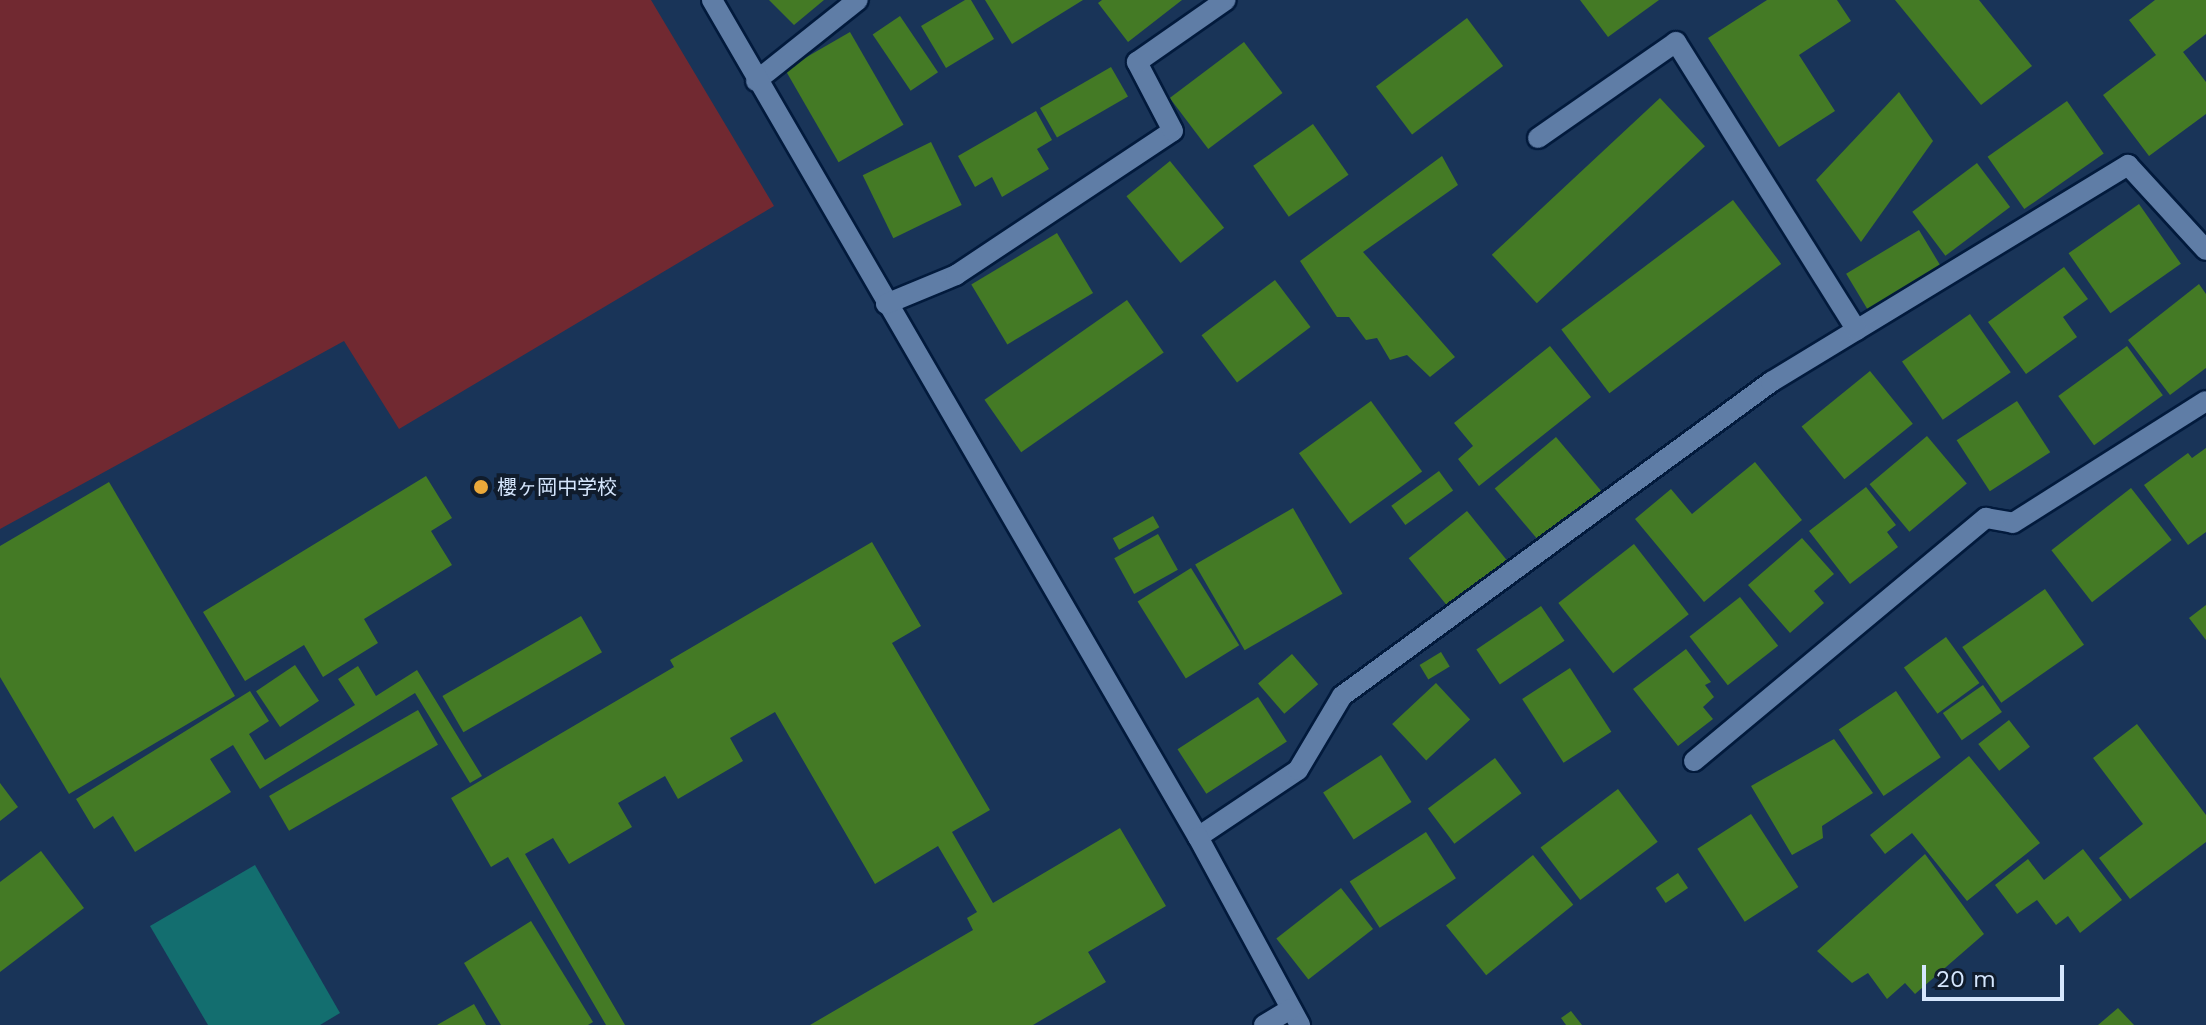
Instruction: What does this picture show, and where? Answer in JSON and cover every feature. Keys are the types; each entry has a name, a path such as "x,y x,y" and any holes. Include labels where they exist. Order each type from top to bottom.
{"street":[{"path":"712,0 756,81 1198,837 1295,1017 1264,1025"},
{"path":"756,81 858,0"},
{"path":"886,304 956,275 1173,131 1137,62 1226,0"},
{"path":"1538,138 1676,42 1857,330"},
{"path":"1198,837 1298,770 1342,696 1771,382 2128,165 2206,250"},
{"path":"1694,761 1986,518 2013,523 2206,401"}],"shaded area":[{"path":"0,0 651,0 774,206 399,429 344,341 0,529"},
{"path":"255,865 340,1013 320,1025 208,1025 150,926"}],"building":[{"path":"769,0 824,0 794,25"},
{"path":"965,0 971,0 994,39 946,68 921,26"},
{"path":"985,0 1083,0 1012,44"},
{"path":"1102,0 1182,0 1128,42 1098,3"},
{"path":"1580,0 1659,0 1608,37"},
{"path":"1767,0 1837,0 1851,21 1799,55 1835,111 1779,147 1708,38"},
{"path":"1895,0 1979,0 2032,66 1981,105"},
{"path":"2155,0 2206,0 2206,34 2183,52 2206,82 2206,114 2149,156 2103,95 2156,55 2129,20"},
{"path":"900,16 938,72 911,91 873,34"},
{"path":"1467,18 1503,66 1412,135 1376,87"},
{"path":"850,32 904,125 839,162 785,70"},
{"path":"1244,42 1283,93 1208,149 1170,98"},
{"path":"1111,67 1128,96 1057,137 1040,108"},
{"path":"1899,92 1933,141 1861,242 1816,180"},
{"path":"1660,98 1705,146 1537,303 1492,255"},
{"path":"2067,101 2104,153 2024,209 1988,157"},
{"path":"1036,111 1052,140 1037,149 1049,169 1002,197 992,177 975,187 958,156"},
{"path":"1313,124 1349,175 1289,217 1253,166"},
{"path":"931,142 962,205 893,238 863,175"},
{"path":"1442,156 1458,185 1363,252 1455,357 1430,377 1407,355 1390,360 1377,338 1366,340 1349,317 1337,317 1300,261"},
{"path":"1170,161 1224,228 1181,263 1126,196"},
{"path":"1977,163 2010,207 1945,256 1912,212"},
{"path":"1733,200 1781,264 1609,393 1561,329"},
{"path":"2139,204 2181,264 2110,313 2069,253"},
{"path":"1919,230 1941,266 1868,310 1846,274"},
{"path":"1057,233 1093,293 1007,345 971,285"},
{"path":"2064,267 2088,299 2063,317 2077,337 2026,374 1988,322"},
{"path":"1275,280 1311,327 1237,382 1202,335"},
{"path":"2199,284 2206,294 2206,368 2170,395 2128,340"},
{"path":"1127,300 1164,352 1021,452 984,400"},
{"path":"1970,314 2011,372 1943,420 1902,362"},
{"path":"1550,346 1591,397 1479,486 1458,459 1473,446 1454,423"},
{"path":"2127,346 2163,395 2094,445 2058,396"},
{"path":"1870,371 1913,424 1844,479 1802,426"},
{"path":"1371,401 1422,471 1350,524 1299,453"},
{"path":"2017,401 2050,452 1990,491 1957,440"},
{"path":"1927,436 1967,483 1909,532 1870,484"},
{"path":"1556,437 1602,492 1541,544 1495,488"},
{"path":"2206,448 2206,532 2188,545 2144,485 2188,453 2192,458"},
{"path":"1755,462 1802,520 1704,602 1635,519 1671,489 1692,514"},
{"path":"1439,471 1453,490 1405,525 1391,506"},
{"path":"426,476 452,518 431,531 452,565 364,619 378,643 323,677 304,645 245,681 203,612"},
{"path":"109,482 235,696 69,794 0,677 0,546"},
{"path":"1866,487 1896,525 1887,532 1898,547 1850,584 1809,531"},
{"path":"2131,488 2172,540 2092,602 2051,550"},
{"path":"1293,508 1342,594 1245,650 1195,564"},
{"path":"1467,511 1507,560 1448,607 1409,558"},
{"path":"1153,516 1159,527 1119,550 1113,538"},
{"path":"1158,534 1178,570 1134,594 1114,558"},
{"path":"1802,538 1834,574 1814,591 1824,603 1790,633 1748,585"},
{"path":"872,542 921,626 892,643 990,810 952,832 993,903 1120,828 1166,906 1088,952 1106,982 1033,1025 810,1025 973,930 967,918 977,912 938,846 875,884 775,712 730,738 743,761 678,799 665,776 618,803 632,827 569,864 553,838 525,854 625,1025 606,1025 508,857 491,867 451,798 674,667 670,660"},
{"path":"1634,544 1689,614 1613,673 1558,603"},
{"path":"1191,568 1239,645 1186,679 1138,601"},
{"path":"2045,589 2084,645 2001,703 1962,647"},
{"path":"1740,597 1778,646 1728,685 1690,636"},
{"path":"2206,605 2206,640 2189,618"},
{"path":"1541,606 1564,641 1500,684 1476,650"},
{"path":"581,616 602,652 463,732 442,696"},
{"path":"1946,637 1980,683 1937,714 1904,668"},
{"path":"1686,649 1711,682 1705,685 1714,697 1703,707 1713,719 1678,746 1633,689"},
{"path":"1441,652 1450,667 1428,679 1420,665"},
{"path":"1292,654 1318,684 1284,714 1258,684"},
{"path":"295,665 319,701 280,727 256,691"},
{"path":"358,666 376,696 417,670 482,776 470,783 415,693 260,789 233,745 210,759 231,792 135,852 113,816 94,829 76,799 250,691 269,721 249,734 265,760 355,705 338,679"},
{"path":"1570,668 1611,732 1564,763 1522,699"},
{"path":"1436,683 1470,720 1426,760 1392,724"},
{"path":"1983,685 2002,712 1962,740 1943,713"},
{"path":"1896,691 1941,757 1884,796 1839,730"},
{"path":"1258,697 1287,741 1206,794 1177,749"},
{"path":"418,710 438,745 289,831 269,796"},
{"path":"2009,720 2030,747 1999,771 1978,744"},
{"path":"2137,724 2206,815 2206,842 2130,899 2099,858 2143,824 2093,758"},
{"path":"1834,739 1873,793 1822,826 1823,838 1792,855 1751,786"},
{"path":"1381,755 1411,802 1354,840 1323,793"},
{"path":"1969,756 2040,843 1967,901 1912,833 1885,854 1870,835"},
{"path":"1495,758 1521,793 1454,844 1428,809"},
{"path":"0,783 18,807 0,821"},
{"path":"1618,789 1658,842 1580,900 1541,847"},
{"path":"1751,814 1798,887 1745,922 1697,849"},
{"path":"1426,832 1456,878 1380,928 1350,882"},
{"path":"2083,849 2122,900 2080,933 2068,916 2056,925 2037,900 2017,914 1995,885 2028,859 2044,880"},
{"path":"41,851 84,908 0,972 0,882"},
{"path":"1925,854 1984,934 1915,994 1905,983 1887,999 1868,973 1852,983 1817,951"},
{"path":"1533,855 1573,905 1486,975 1446,925"},
{"path":"1678,873 1688,888 1666,903 1656,888"},
{"path":"1341,888 1373,929 1308,979 1276,938"},
{"path":"531,921 593,1022 588,1025 501,1025 464,963"},
{"path":"474,1004 486,1025 437,1025"},
{"path":"2118,1008 2134,1025 2098,1025"},
{"path":"1571,1011 1582,1025 1566,1025 1561,1018"}],"place":[{"name":"櫻ヶ岡中学校","path":"481,487"}]}
